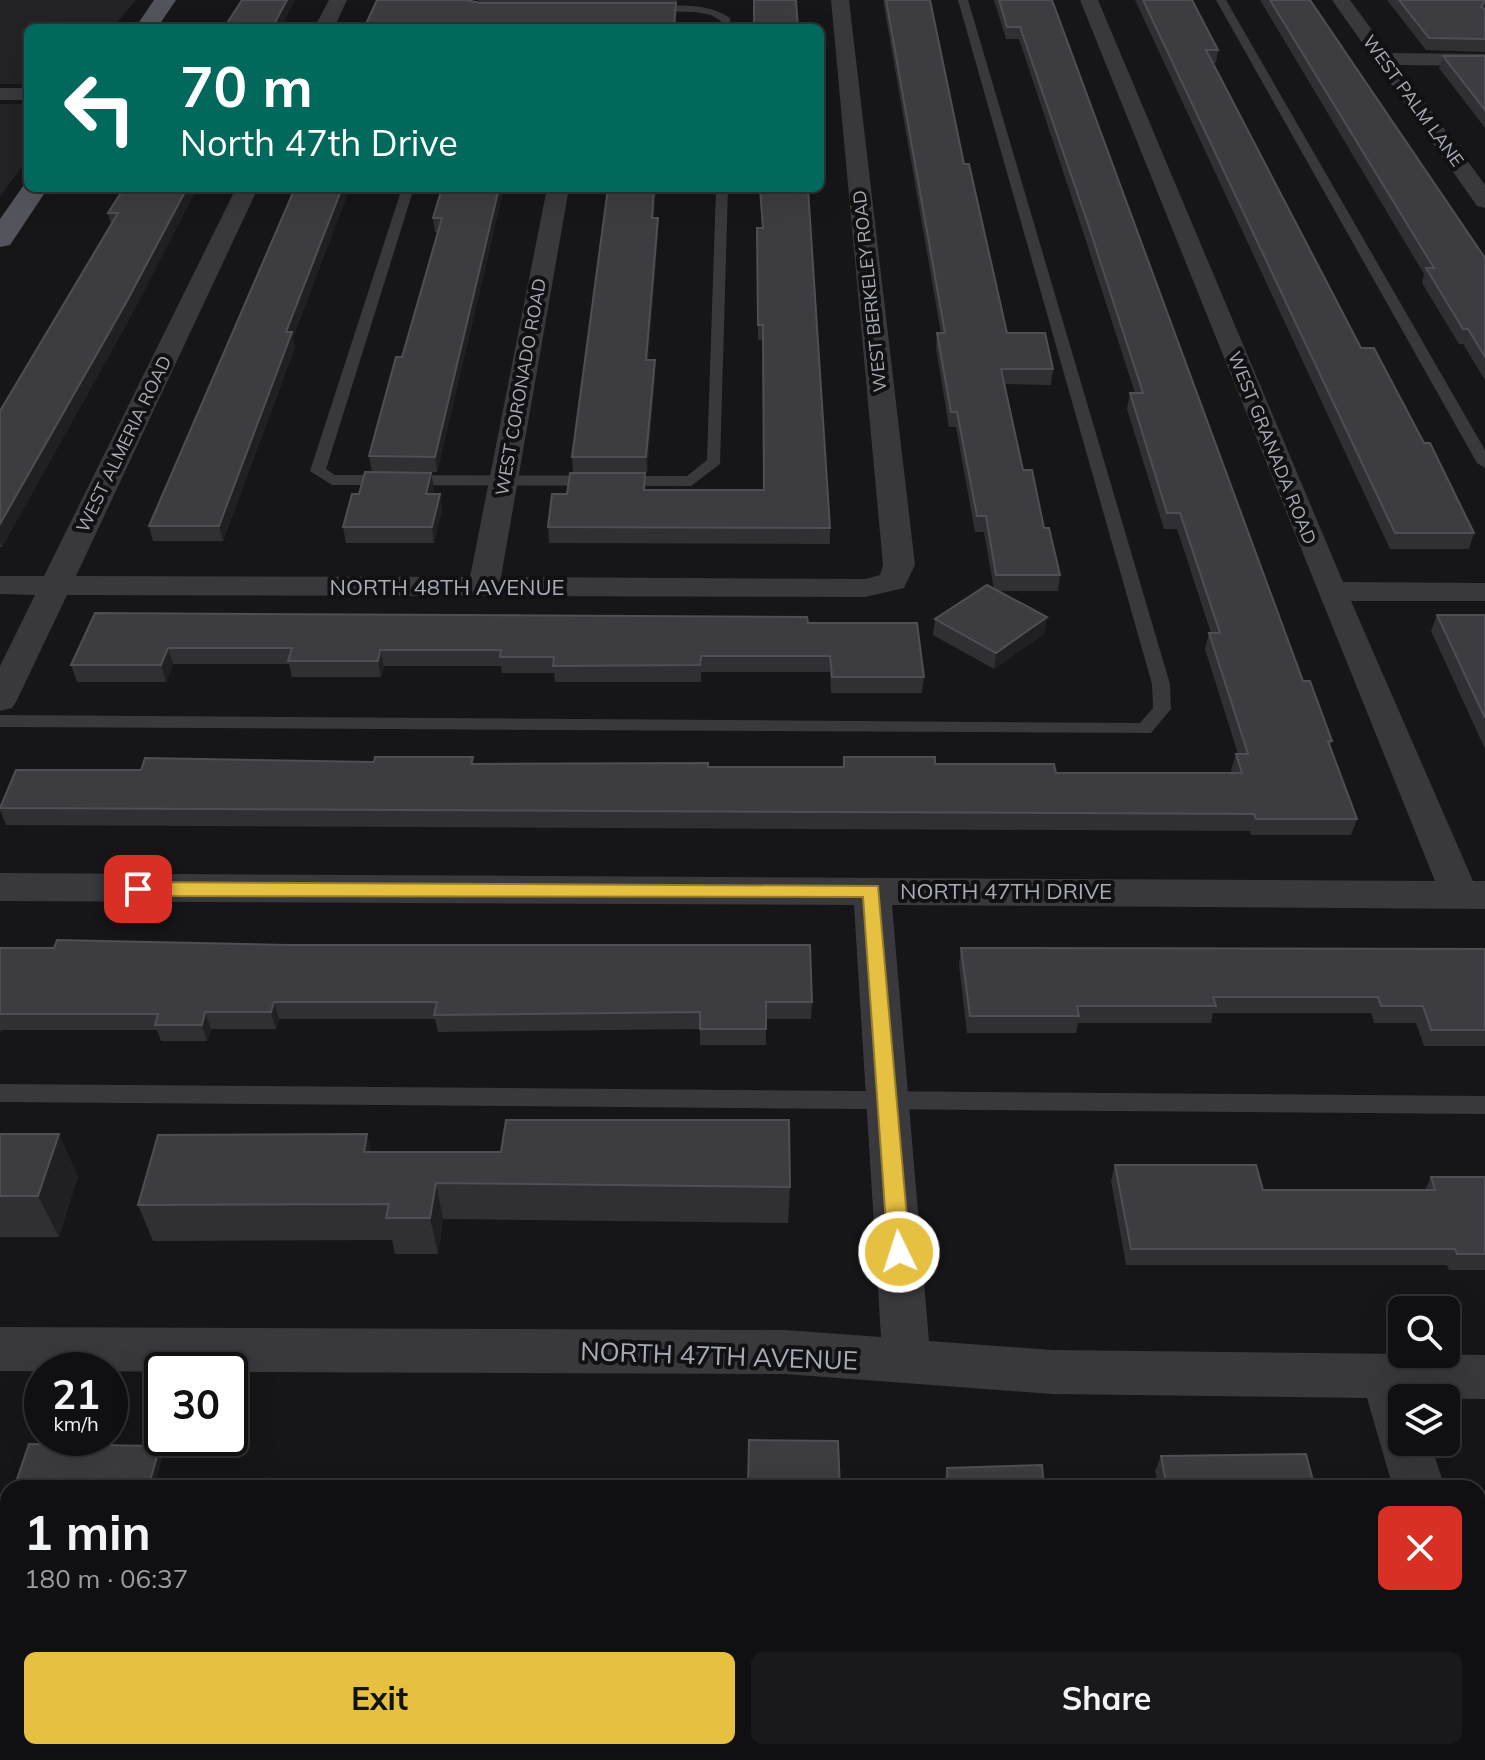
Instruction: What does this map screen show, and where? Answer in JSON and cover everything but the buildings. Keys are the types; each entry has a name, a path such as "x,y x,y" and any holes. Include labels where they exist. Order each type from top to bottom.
{"main road":[{"path":"149,24 165,0"},
{"path":"0,239 32,192"}],"street":[{"path":"326,24 338,0"},
{"name":"WEST BERKELEY ROAD","path":"840,0 899,565 893,581"},
{"name":"WEST GRANADA ROAD","path":"1089,0 1331,591 1472,895"},
{"name":"WEST PALM LANE","path":"1341,0 1485,201"},
{"path":"1384,59 1485,60"},
{"path":"0,94 24,94"},
{"name":"WEST ALMERIA ROAD","path":"0,700 245,192"},
{"name":"WEST CORONADO ROAD","path":"484,587 557,192"},
{"name":"NORTH 48TH AVENUE","path":"0,585 865,588 893,581"},
{"path":"1331,591 1485,592"},
{"name":"NORTH 47TH DRIVE","path":"0,887 1472,895"},
{"path":"872,890 907,1363"},
{"name":"NORTH 47TH AVENUE","path":"0,1349 785,1352 1052,1372 1485,1377"},
{"path":"1386,1377 1388,1384"},
{"path":"1409,1456 1417,1480"}],"lane":[{"path":"0,721 1145,729 1162,709 1161,684 963,0"},
{"path":"1221,0 1485,463"},
{"path":"634,9 714,12 726,20 726,24"},
{"path":"407,192 318,471 332,480 691,481 715,461 722,192"},
{"path":"0,1093 1485,1105"}],"shaded area":[{"path":"0,0 136,0 115,24 24,24 24,84 0,84"},
{"path":"0,104 24,104 24,164 0,197"}],"route":[{"path":"138,889 872,890 899,1252"}]}
